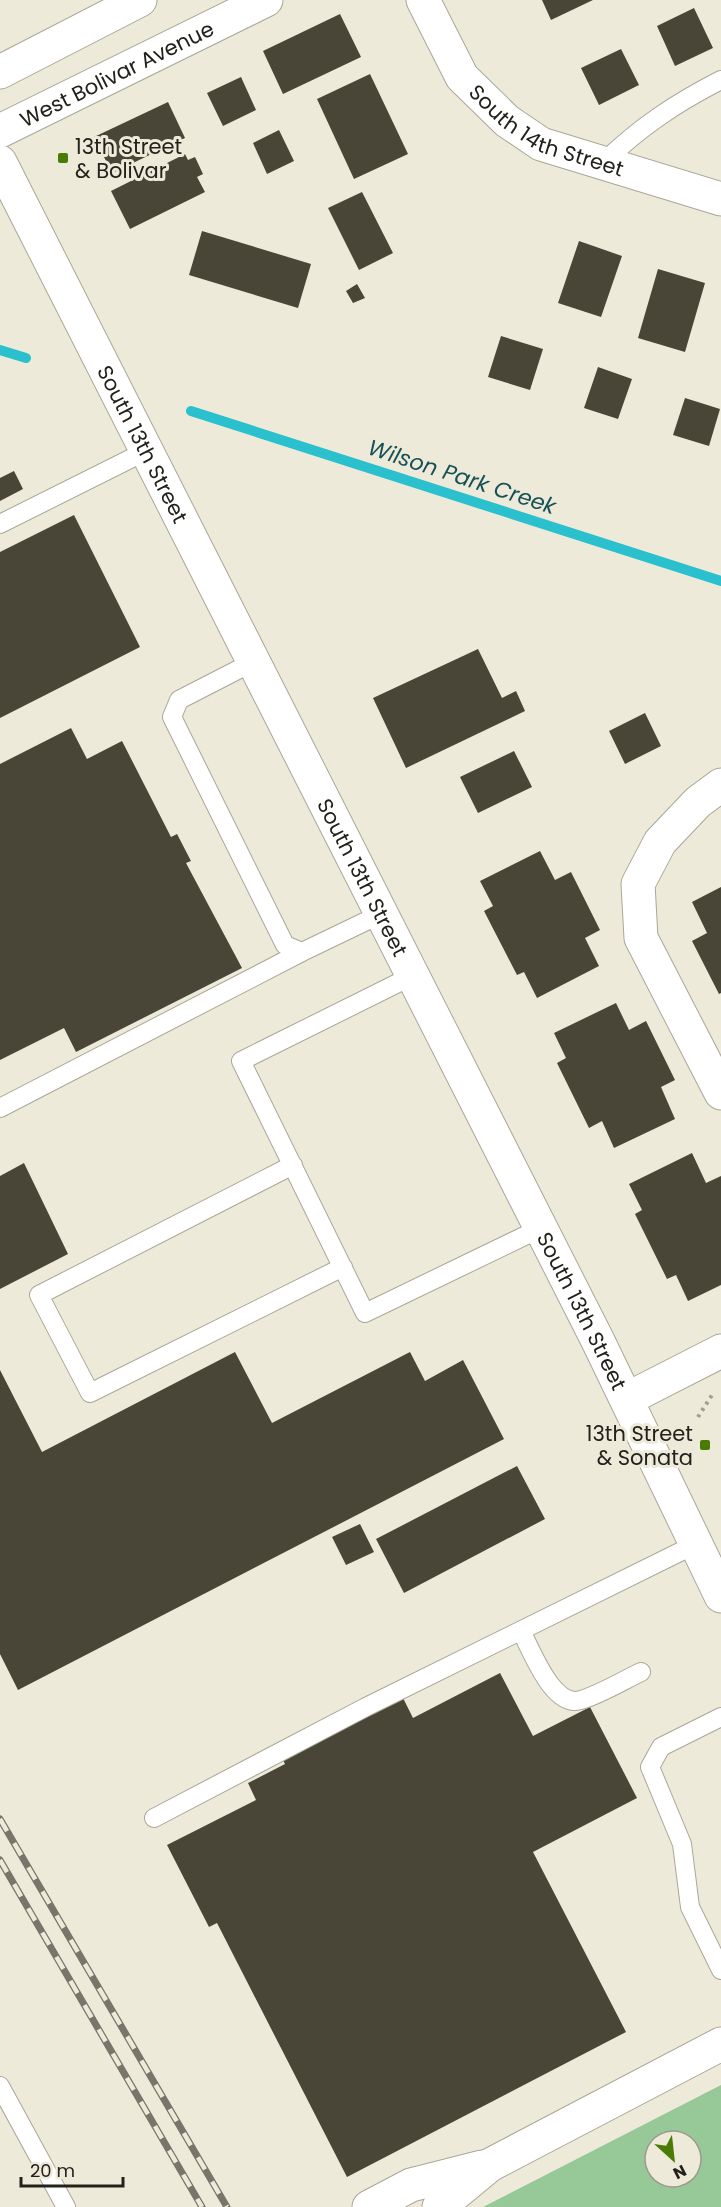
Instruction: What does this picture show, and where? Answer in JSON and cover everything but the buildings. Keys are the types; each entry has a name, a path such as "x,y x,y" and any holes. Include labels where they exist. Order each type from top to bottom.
{"street":[{"path":"0,72 140,0"},
{"name":"West Bolivar Avenue","path":"0,131 212,12 266,0"},
{"name":"South 14th Street","path":"423,0 462,77 507,121 541,144 721,199"},
{"name":"South 13th Street","path":"0,162 627,1399 721,1596"},
{"path":"721,785 698,802 660,842 638,884 641,938 721,1093"},
{"path":"627,1399 721,1351"},
{"path":"440,2207 490,2165 721,2044"},
{"path":"369,2207 411,2185 490,2165"}],"lane":[{"path":"604,162 630,136 657,117 683,99 721,80"},
{"path":"0,524 146,451"},
{"path":"253,662 179,700 172,717 285,945 302,952"},
{"path":"0,1107 302,952 381,914"},
{"path":"412,976 242,1061 365,1313 540,1228"},
{"path":"292,1165 39,1295 90,1393 343,1267"},
{"path":"154,1818 366,1707 696,1544"},
{"path":"521,1631 552,1689 564,1699 579,1701 641,1672"},
{"path":"721,1718 661,1747 650,1767 682,1845 690,1906 721,1971"},
{"path":"0,2086 66,2207"}],"path":[{"path":"698,1417 710,1396 716,1392"}],"green space":[{"path":"721,2085 721,2207 483,2207"}],"waterway":[{"name":"Wilson Park Creek","path":"0,350 26,358"},
{"name":"Wilson Park Creek","path":"191,411 721,581"}],"railway":[{"path":"0,1819 227,2207"},
{"path":"0,1860 202,2207"}],"place":[{"name":"13th Street & Bolivar","path":"63,158"},
{"name":"13th Street & Sonata","path":"705,1445"}]}
